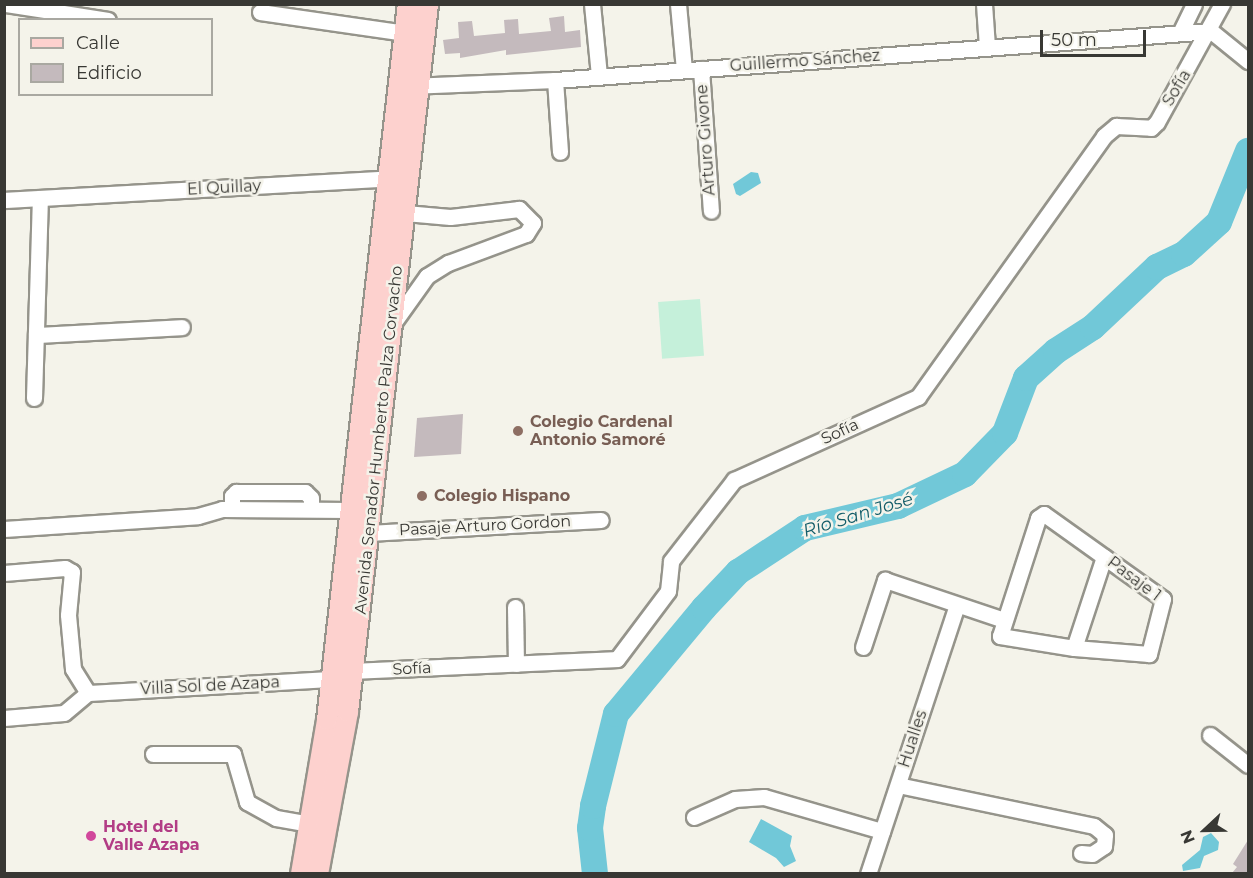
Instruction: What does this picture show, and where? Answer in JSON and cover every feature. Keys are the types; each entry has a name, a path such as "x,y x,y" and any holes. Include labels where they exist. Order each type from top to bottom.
{"main road":[{"name":"Avenida Senador Humberto Palza Corvacho","path":"301,873 311,824 331,679 408,4"},
{"name":"Avenida Senador Humberto Palza Corvacho","path":"318,873 338,774 353,671 428,4"}],"street":[{"path":"6,4 95,18"},
{"path":"592,4 598,76"},
{"path":"678,4 684,70"},
{"path":"984,4 987,47"},
{"path":"1180,33 1194,4"},
{"name":"Sofía","path":"353,671 618,659 668,591 671,561 734,480 918,397 1104,136 1116,126 1151,128 1157,122 1211,31 1222,4"},
{"path":"260,12 405,33"},
{"path":"1211,31 1248,61"},
{"name":"Guillermo Sánchez","path":"399,86 555,80 1211,31"},
{"name":"Arturo Givone","path":"701,69 711,211"},
{"path":"555,80 560,152"},
{"name":"El Quillay","path":"4,200 408,178"},
{"path":"34,398 40,198"},
{"path":"392,325 427,276 448,263 525,234 534,223 519,209 450,217 405,213"},
{"path":"36,335 183,327"},
{"path":"4,529 198,516 232,509 351,510"},
{"name":"Pasaje 1","path":"1050,515 1163,599 1152,651 1145,655 1004,639 1000,634 1004,620 1041,516 1050,515"},
{"name":"Pasaje Arturo Gordon","path":"368,533 601,520"},
{"path":"1074,648 1104,557"},
{"path":"4,573 65,568 72,572 68,615 72,669 88,693 64,713 4,718"},
{"path":"863,647 885,580 1004,620"},
{"name":"Hualles","path":"868,873 957,605"},
{"path":"514,607 516,664"},
{"name":"Villa Sol de Azapa","path":"88,693 331,679"},
{"path":"1210,735 1248,765"},
{"path":"153,754 233,754 247,802 276,818 311,824"},
{"path":"898,785 1074,820 1094,826 1105,835 1099,852 1081,853"},
{"path":"694,817 735,799 764,797 882,831"}],"green space":[{"path":"700,299 704,356 662,359 658,302"}],"water":[{"path":"751,172 758,173 761,183 740,196 736,194 733,184"},
{"path":"761,819 792,836 790,846 796,861 784,867 776,858 749,842"},
{"path":"1211,833 1219,842 1218,850 1204,856 1200,868 1183,871 1182,865 1200,850 1203,837"}],"building":[{"path":"564,16 565,32 580,30 581,47 506,55 506,50 460,58 460,53 445,54 443,40 459,38 458,22 472,21 474,36 505,33 504,20 518,19 519,34 551,31 549,18"},
{"path":"463,414 461,454 414,457 417,418"},
{"path":"1248,840 1248,873 1232,873 1237,867 1233,864"}],"waterway":[{"name":"Río San José","path":"595,874 590,828 593,806 616,714 704,608 738,572 805,528 898,506 965,474 1005,433 1026,378 1056,351 1093,327 1157,267 1184,254 1219,222 1248,151"}],"place":[{"name":"Colegio Cardenal Antonio Samoré","path":"518,431"},
{"name":"Colegio Hispano","path":"422,496"},
{"name":"Hotel del Valle Azapa","path":"91,836"}]}
